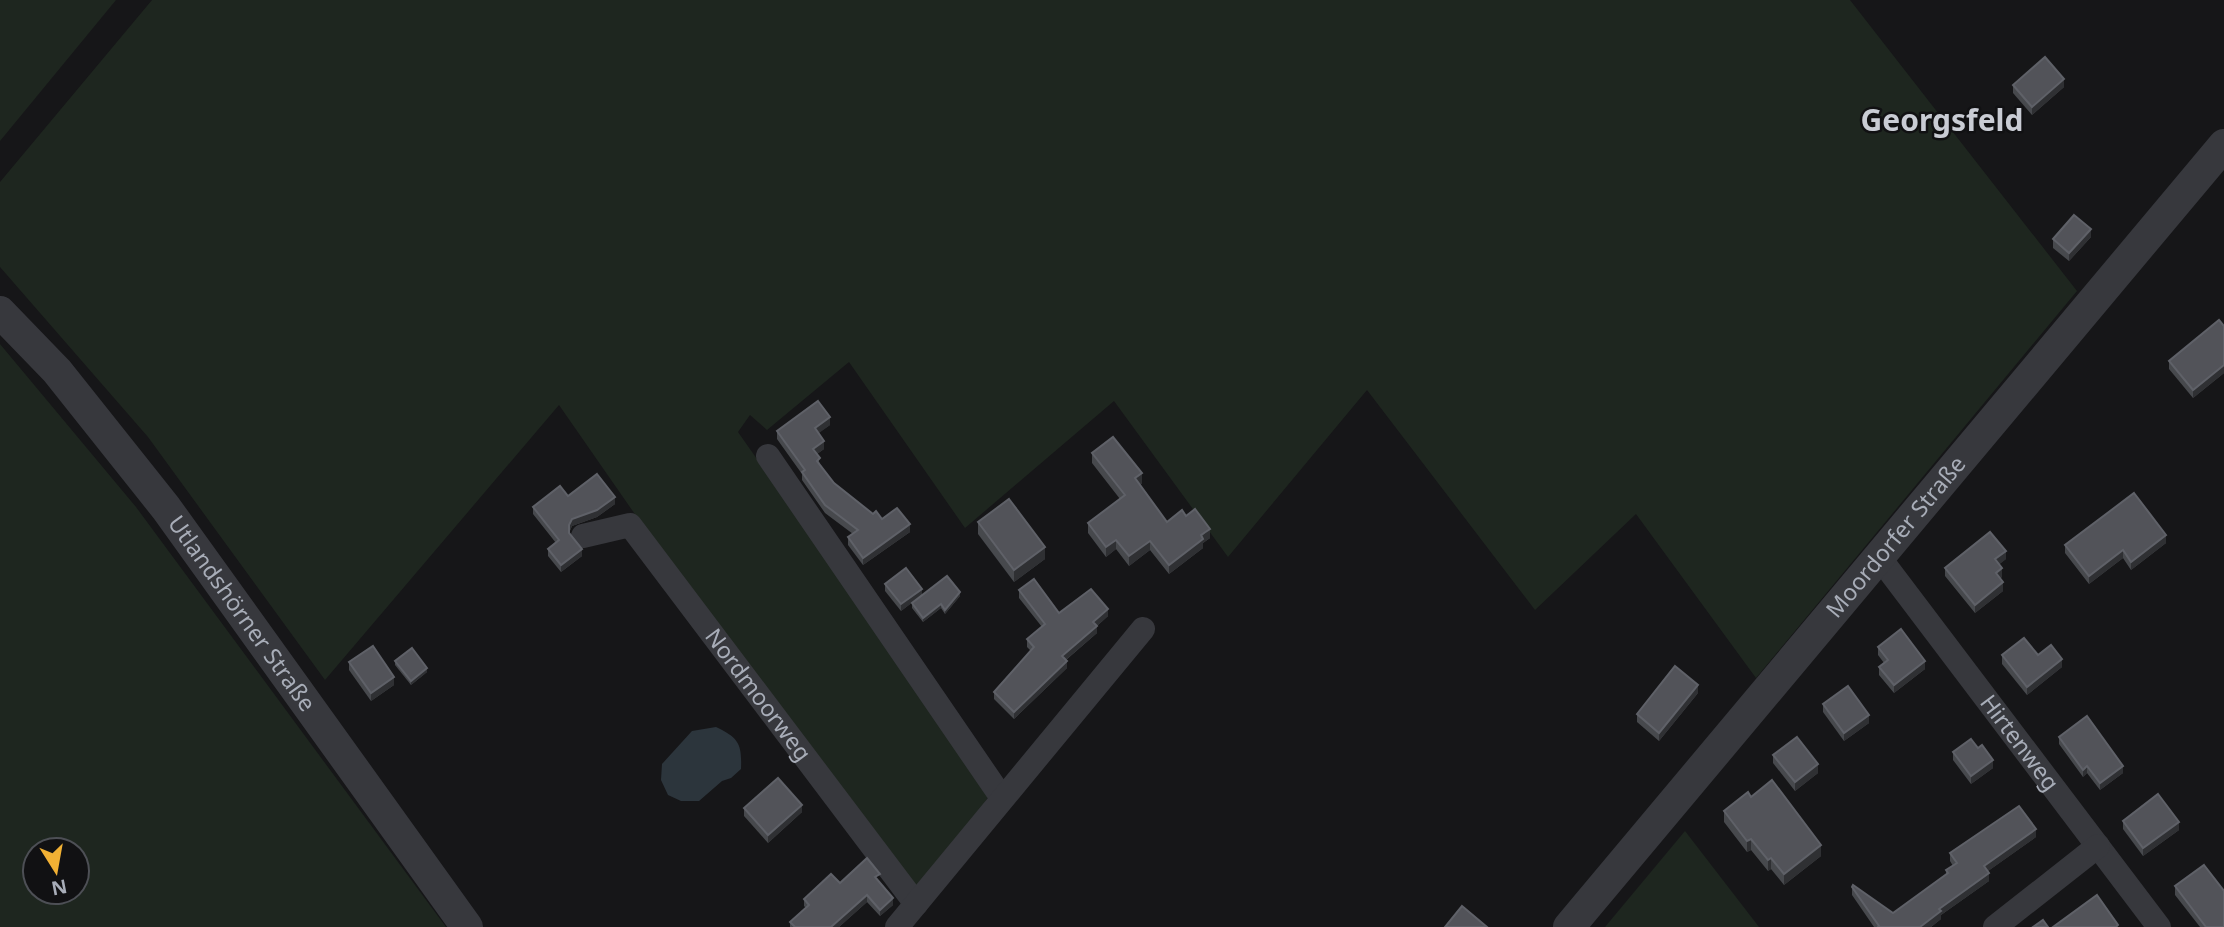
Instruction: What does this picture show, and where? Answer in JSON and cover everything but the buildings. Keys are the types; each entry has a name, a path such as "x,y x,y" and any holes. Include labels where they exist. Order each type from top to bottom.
{"street":[{"name":"Moordorfer Straße","path":"1569,927 2224,145"},
{"name":"Utlandshörner Straße","path":"0,312 57,371 166,508 467,927"},
{"path":"768,456 1002,798"},
{"name":"Nordmoorweg","path":"583,536 630,525 916,904"},
{"name":"Hirtenweg","path":"1879,557 2159,927"},
{"path":"897,927 1143,629"},
{"path":"1995,927 2098,846"}],"shaded area":[{"path":"0,0 116,0 0,141"},
{"path":"152,0 1850,0 2077,291 1756,678 1636,514 1535,610 1367,390 1228,557 1114,401 965,528 849,362 767,430 750,415 738,432 991,791 982,808 916,894 641,523 559,405 325,680 148,437 0,267 0,182"},
{"path":"0,344 136,507 446,927 0,927"},
{"path":"716,727 738,743 741,769 699,801 681,801 668,795 661,780 662,764 692,731"},
{"path":"1685,831 1759,927 1605,927"}],"district":[{"name":"Georgsfeld","path":"1942,121"}]}
